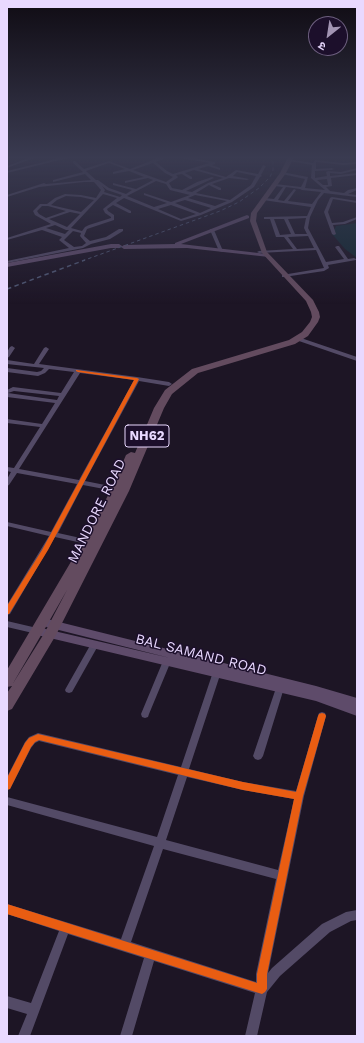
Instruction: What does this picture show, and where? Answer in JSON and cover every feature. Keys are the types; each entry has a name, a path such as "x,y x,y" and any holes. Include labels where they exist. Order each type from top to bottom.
{"highway":[{"path":"247,217 255,206"},
{"name":"MANDORE ROAD","path":"7,705 50,635 92,543 168,392 180,381 195,371 298,339 305,334 314,322 316,317 315,312 309,300 263,254 252,219 259,206"},
{"name":"MANDORE ROAD","path":"120,490 151,409 160,393 169,384 187,371 201,364 292,337 304,327 309,317 304,300 271,268 248,224 247,217"},
{"name":"MANDORE ROAD","path":"7,682 92,543"}],"main road":[{"path":"122,247 176,244 247,217"},
{"path":"7,265 106,247 187,246 221,251 263,254"},
{"name":"BAL SAMAND ROAD","path":"43,622 218,669 357,711"},
{"name":"BAL SAMAND ROAD","path":"37,631 167,661 218,669 316,690 357,703"}],"street":[{"path":"41,206 35,211 35,213 70,230 83,232"},
{"path":"53,206 83,214"},
{"path":"73,249 62,242 65,236 91,206"},
{"path":"89,243 82,236 83,232 90,226 113,219 113,216 105,210 110,206"},
{"path":"118,206 130,212"},
{"path":"145,206 181,220 221,206"},
{"path":"153,209 165,206"},
{"path":"176,206 200,214"},
{"path":"208,206 216,208"},
{"path":"284,276 326,270 306,228 308,217 314,206"},
{"path":"329,206 326,212 334,234"},
{"path":"51,210 63,213"},
{"path":"46,219 69,211"},
{"path":"285,217 293,235"},
{"path":"265,218 308,217"},
{"path":"272,218 278,236 310,235"},
{"path":"330,224 344,223 357,218"},
{"path":"7,239 55,224"},
{"path":"41,228 65,236"},
{"path":"7,262 83,247 89,243 108,238 121,230"},
{"path":"212,230 221,251"},
{"path":"285,236 296,250"},
{"path":"337,247 347,260"},
{"path":"263,254 317,249"},
{"path":"324,264 354,259"},
{"path":"298,339 357,359"},
{"path":"7,356 12,348"},
{"path":"35,366 46,350"},
{"path":"8,366 48,367 137,378 169,384"},
{"path":"8,366 38,374 43,372 48,367"},
{"path":"7,484 78,371"},
{"path":"7,612 53,535 137,378"},
{"path":"7,392 13,389 63,395"},
{"path":"7,396 59,402"},
{"path":"7,421 44,426"},
{"path":"7,469 81,484 120,490"},
{"path":"7,524 92,543"},
{"path":"22,626 43,622"},
{"path":"7,624 22,626 37,631"},
{"path":"69,690 95,644"},
{"path":"145,714 167,661"},
{"path":"124,946 218,669"},
{"path":"258,756 280,688"},
{"path":"251,1036 262,989 262,974 298,796 322,716"},
{"path":"7,786 28,745 32,740 38,737 243,786 298,796"},
{"path":"7,801 282,876"},
{"path":"7,910 262,989"},
{"path":"262,989 276,972 326,928 357,914"},
{"path":"24,1036 65,928"},
{"path":"126,1036 151,954"},
{"path":"7,1002 34,1010"}],"shaded area":[{"path":"357,223 357,258 345,249 332,234 336,226"}],"railway":[{"path":"82,261 231,206"},
{"path":"7,289 85,260"}],"cycle path":[{"path":"7,612 45,550 137,379 78,371"},
{"path":"7,909 262,989 262,974 299,796 322,716"},
{"path":"7,786 28,745 32,740 38,737 243,786 299,796"}]}
